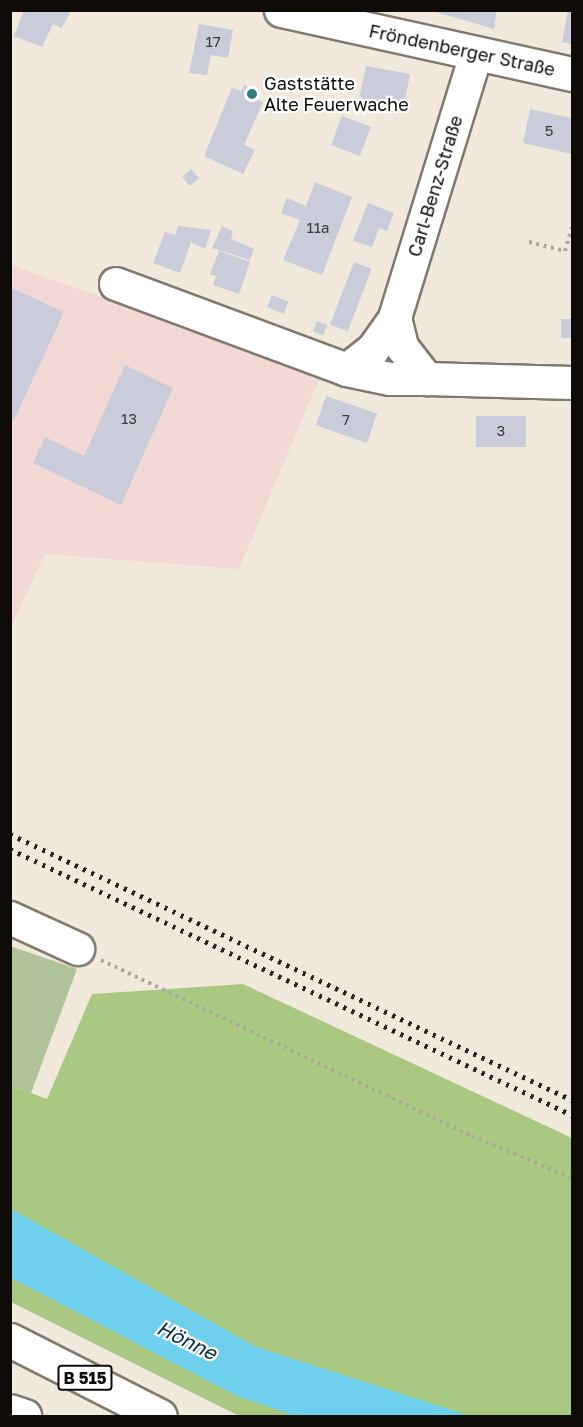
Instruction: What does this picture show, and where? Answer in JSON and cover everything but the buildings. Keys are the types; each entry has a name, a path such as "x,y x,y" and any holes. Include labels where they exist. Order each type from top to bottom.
{"main road":[{"name":"Fröndenberger Straße","path":"281,10 573,74"},
{"name":"B 515","path":"10,1340 160,1416"}],"street":[{"name":"Carl-Benz-Straße","path":"346,370 373,350 394,318 476,54"},
{"path":"116,284 346,370 390,379 573,383"},
{"path":"394,318 402,347 427,379"},
{"path":"10,918 78,949"},
{"path":"10,1411 25,1416"}],"path":[{"path":"529,242 565,251 573,227"},
{"path":"78,949 472,1136 573,1178"}],"shaded area":[{"path":"11,265 321,375 239,569 45,554 11,627"}],"green space":[{"path":"10,946 77,969 31,1093 11,1085"},
{"path":"243,984 572,1138 572,1416 239,1416 11,1302 10,1085 47,1099 92,994"}],"water":[{"name":"Hönne","path":"11,1209 256,1347 470,1416 295,1416 237,1396 11,1278"}],"railway":[{"path":"10,834 572,1100"},
{"path":"10,849 572,1115"}],"place":[{"name":"Gaststätte Alte Feuerwache","path":"252,94"}]}
